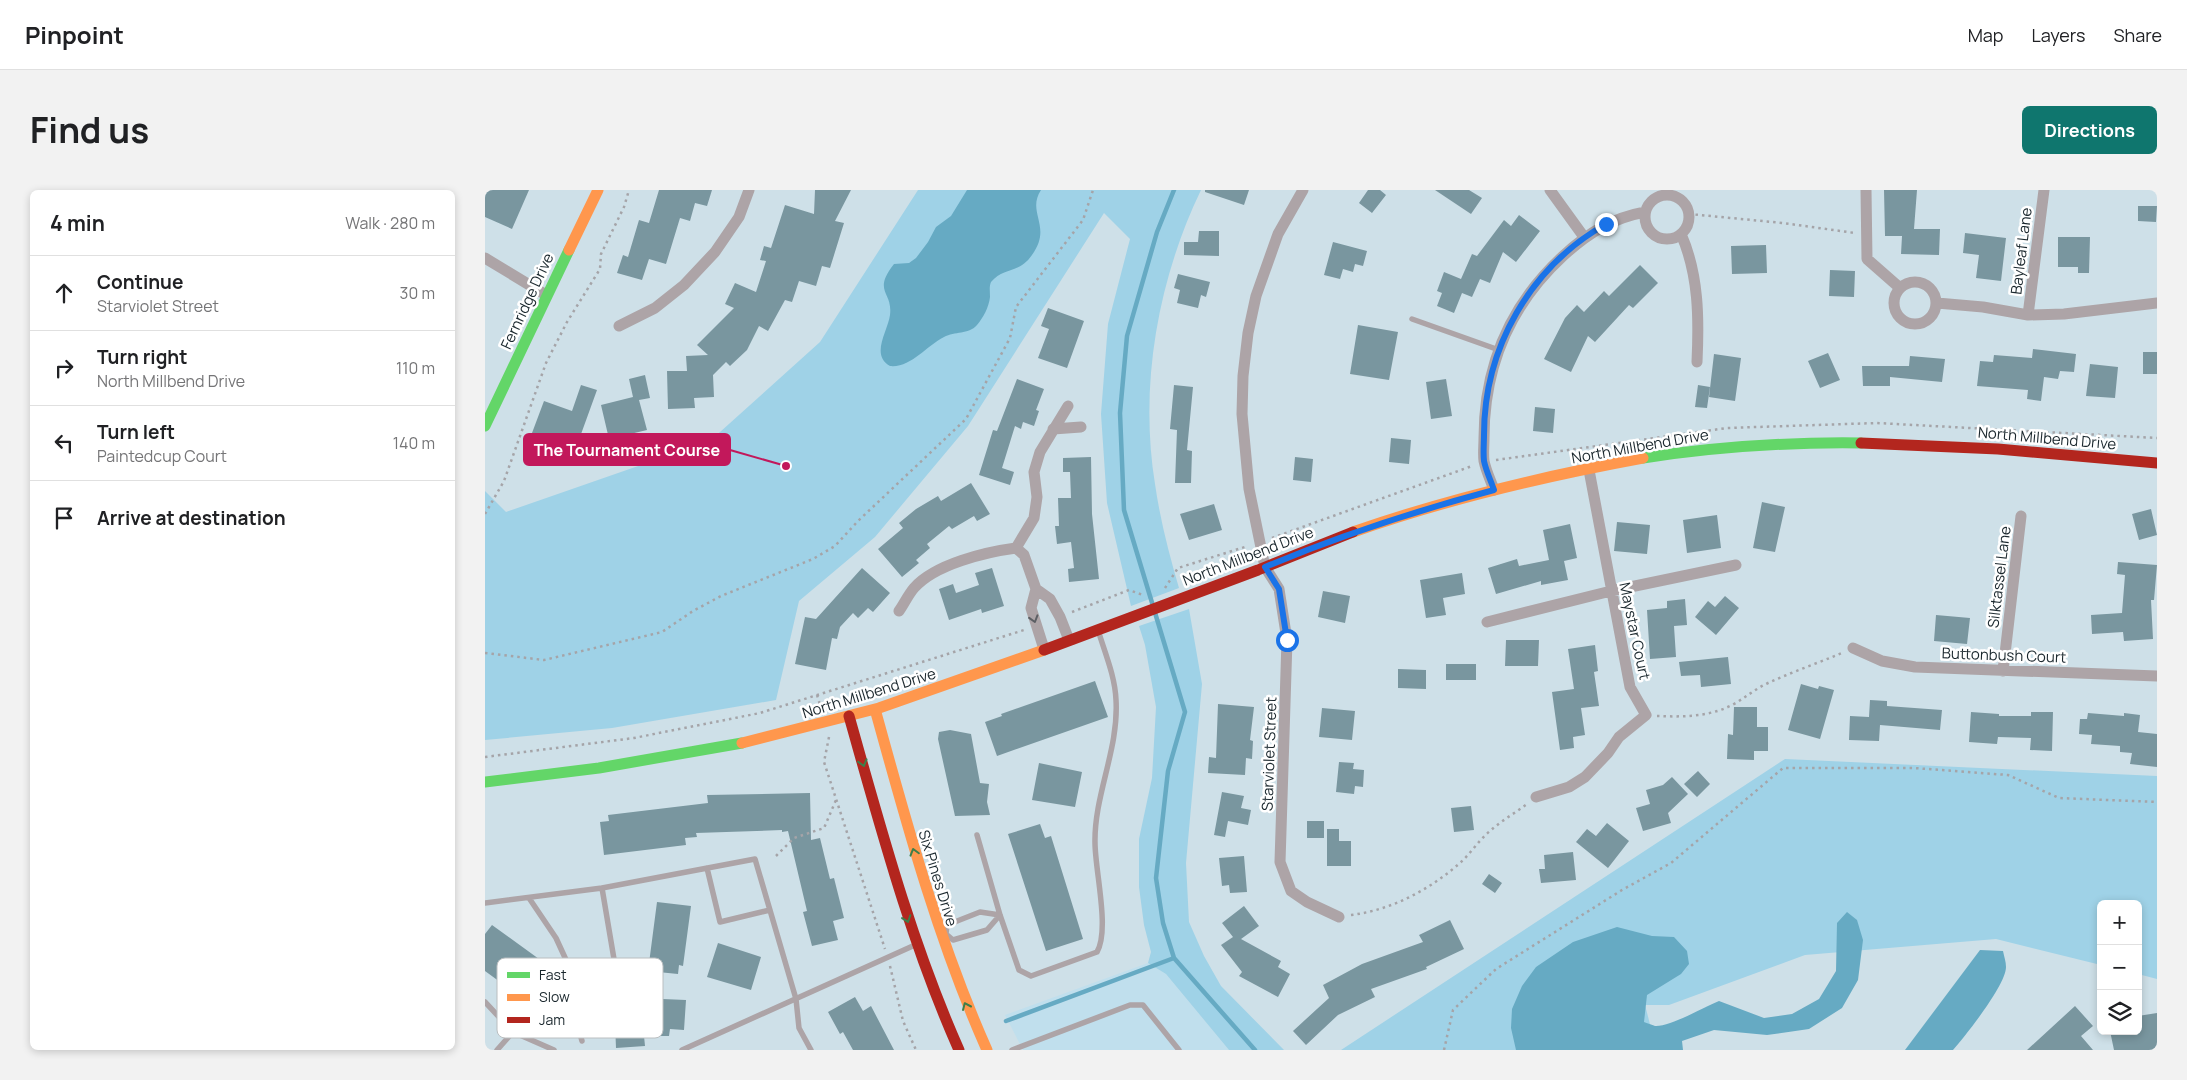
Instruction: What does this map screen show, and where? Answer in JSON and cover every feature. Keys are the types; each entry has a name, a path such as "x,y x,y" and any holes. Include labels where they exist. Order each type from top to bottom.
{"street":[{"name":"Fernridge Drive","path":"485,426 598,190"},
{"path":"619,326 655,308 685,285 725,238 739,217 749,190"},
{"path":"1265,567 1249,489 1244,450 1241,414 1243,376 1248,332 1256,296 1278,234 1303,190"},
{"path":"1550,190 1584,236"},
{"path":"1866,190 1867,258 1900,288"},
{"name":"Bayleaf Lane","path":"2028,315 2044,190"},
{"path":"1668,195 1680,200 1689,214 1688,222 1681,234 1668,239 1656,236 1648,228 1645,212 1653,200 1668,195"},
{"path":"1494,490 1484,462 1484,417 1489,385 1508,327 1524,299 1543,274 1584,236 1626,216 1645,212"},
{"path":"1681,234 1691,260 1699,313 1697,362"},
{"path":"485,258 546,296"},
{"path":"1911,282 1924,284 1935,293 1937,303 1934,315 1929,320 1917,325 1909,324 1899,318 1894,305 1895,296 1900,288 1911,282"},
{"path":"1937,303 1983,307 2028,315 2064,314 2157,304"},
{"path":"1017,548 1034,518 1037,496 1034,472 1040,452 1068,406"},
{"path":"1053,430 1081,427"},
{"name":"North Millbend Drive","path":"485,782 602,769 782,734 825,723 875,709 1044,649 1265,567 1319,544 1411,513 1494,490 1664,455 1712,449 1814,443 1877,442 1959,446 2157,463"},
{"name":"Maystar Court","path":"1589,470 1630,687 1646,715"},
{"name":"Silktassel Lane","path":"2003,671 2021,516"},
{"path":"1017,548 1024,555 1036,589 1031,608 1044,649"},
{"path":"899,611 914,588 945,567 999,551 1017,548"},
{"path":"1487,622 1611,591 1737,565"},
{"name":"Starviolet Street","path":"1265,567 1279,589 1287,640 1280,862 1291,891 1307,902 1339,917"},
{"path":"1036,589 1050,599 1060,616 1069,640"},
{"name":"Buttonbush Court","path":"1853,648 1882,661 1899,665 2003,671 2157,676"},
{"name":"Six Pines Drive","path":"875,709 929,906 943,935 965,1004 987,1050"},
{"path":"1536,797 1569,787 1585,777 1608,753 1619,737 1646,715"},
{"path":"849,716 904,913 940,1011 959,1050"},
{"path":"916,945 943,935"}],"lane":[{"path":"1412,319 1499,350"},
{"path":"977,835 1000,915 1019,970 1031,976 1097,952 1101,946 1102,920 1095,831 1116,725 1116,700 1113,679 1098,628"},
{"path":"485,903 603,888 755,859 796,999 799,1028 811,1050"},
{"path":"707,868 719,922 770,910"},
{"path":"603,888 614,958"},
{"path":"529,898 556,938 565,958"},
{"path":"980,912 1000,915 987,930 953,940 943,935 947,925 980,912"},
{"path":"684,1050 916,945"},
{"path":"485,1002 497,1015"},
{"path":"1012,1050 1130,1005 1143,1005 1179,1050"},
{"path":"497,1050 508,1038"},
{"path":"527,1038 554,1050"}],"path":[{"path":"485,514 504,481 546,363 567,322 599,269 601,254 624,207 629,190"},
{"path":"485,653 544,660 662,632 693,611 721,596 813,559 835,546 858,521 966,419 1010,338 1017,307 1083,220 1093,190"},
{"path":"1689,214 1783,223 1867,234"},
{"path":"1646,715 1684,717 1722,710 1762,686 1802,667 1853,648"},
{"path":"817,695 830,740 824,762 888,958 903,1021 917,1050"},
{"path":"1444,1050 1453,1010 1496,969 1622,890 1671,863 1783,768 1914,768 2008,775 2059,798 2157,802"},
{"path":"1339,917 1363,914 1396,903 1436,883 1463,861 1489,832 1536,797"},
{"path":"776,856 794,838 824,828 836,799"}],"shaded area":[{"path":"918,190 1201,190 1173,260 1163,296 1151,371 1149,409 1155,484 1165,536 1179,588 1131,606 1107,503 1101,414 1108,324 1130,239 1104,213 968,426 875,537 799,601 776,700 612,728 485,740 485,491 506,512 710,441 820,342"},
{"path":"967,190 1041,190 1036,206 1040,228 1038,245 1032,255 1022,265 1001,274 991,282 987,308 977,325 966,332 944,337 905,364 890,366 881,356 882,342 890,315 889,301 884,286 888,273 894,264 909,263 916,258 936,227 951,216"},
{"path":"1189,609 1202,684 1186,863 1189,922 1204,956 1221,986 1284,1050 1229,1050 1166,974 1148,963 1151,952 1144,925 1139,887 1139,839 1152,778 1156,707 1145,645 1139,626"},
{"path":"1785,759 2157,776 2157,979 2142,975 2142,900 2097,900 2097,964 1996,939 1805,955 1669,1005 1645,1005 1652,1032 1672,1050 1341,1050"},
{"path":"1847,912 1857,920 1863,940 1858,980 1842,1008 1809,1029 1767,1035 1714,1030 1682,1041 1683,1050 1516,1050 1511,1028 1512,1009 1522,986 1536,967 1573,942 1617,927 1652,936 1674,937 1687,951 1689,964 1681,974 1647,995 1644,1022 1655,1026 1669,1023 1719,1001 1764,1018 1792,1014 1819,999 1836,971 1837,923"},
{"path":"1980,950 2003,951 2006,967 2000,985 1975,1022 1953,1050 1905,1050"},
{"path":"1148,963 1166,974 1229,1050 1023,1050 1005,1015"}],"building":[{"path":"485,190 529,190 512,229 485,217"},
{"path":"659,190 712,190 707,206 695,203 690,221 680,218 666,264 649,259 642,280 617,273 623,255 628,257 639,220 649,223"},
{"path":"815,190 851,190 835,221 844,223 830,268 822,266 816,286 799,281 792,302 785,300 768,331 759,326 747,350 730,366 726,362 713,375 714,397 694,398 695,408 668,409 667,371 687,371 686,356 708,355 697,345 734,308 725,304 735,283 756,292 766,261 760,260 764,246 771,248 785,205 814,214"},
{"path":"1205,190 1249,190 1244,205 1205,192"},
{"path":"1368,190 1380,190 1386,195 1372,213 1359,203"},
{"path":"1435,190 1469,190 1482,198 1471,214"},
{"path":"1884,190 1917,190 1914,229 1940,229 1939,255 1901,254 1902,236 1885,236"},
{"path":"2138,206 2157,206 2156,222 2138,221"},
{"path":"1519,215 1540,231 1516,262 1503,252 1490,283 1480,279 1472,297 1462,293 1454,313 1437,306 1442,293 1437,291 1444,272 1461,279 1472,254 1477,256 1504,220 1511,226"},
{"path":"1199,231 1219,231 1219,256 1184,255 1184,242 1198,242"},
{"path":"1965,233 2006,238 2001,281 1976,278 1979,255 1963,253"},
{"path":"2058,237 2090,237 2089,273 2078,273 2078,267 2058,267"},
{"path":"1333,242 1367,251 1363,266 1355,264 1353,272 1343,269 1340,279 1324,275"},
{"path":"1766,245 1767,273 1732,274 1731,246"},
{"path":"1640,265 1658,283 1633,308 1629,305 1595,342 1588,336 1571,372 1544,359 1565,318 1577,305 1584,312 1604,291 1609,296"},
{"path":"1830,270 1855,271 1854,297 1829,296"},
{"path":"1178,274 1210,282 1206,297 1201,295 1198,308 1177,303 1180,290 1174,288"},
{"path":"1048,308 1084,321 1067,368 1038,358 1049,329 1041,326"},
{"path":"1358,325 1398,332 1389,380 1350,374"},
{"path":"2033,349 2076,354 2074,372 2060,371 2058,379 2044,377 2041,401 2027,399 2028,390 1977,386 1980,361 1993,362 1994,355 2032,358"},
{"path":"2143,352 2157,352 2157,374 2143,374"},
{"path":"1828,353 1840,380 1820,388 1808,361"},
{"path":"1714,354 1741,358 1735,401 1709,397"},
{"path":"1910,356 1945,359 1942,382 1890,377 1890,386 1863,386 1862,366 1909,366"},
{"path":"2090,364 2118,367 2115,398 2086,396"},
{"path":"645,375 650,398 639,400 647,430 609,439 601,405 633,397 629,379"},
{"path":"1017,379 1044,389 1036,410 1039,411 1034,426 1023,422 1021,429 1015,426 1002,468 1014,472 1010,485 979,475 993,430 997,431"},
{"path":"1446,379 1452,416 1431,419 1426,382"},
{"path":"581,385 597,390 572,459 555,454 559,443 532,433 544,401 572,411"},
{"path":"1174,385 1193,387 1187,450 1192,451 1191,483 1175,483 1177,430 1170,429"},
{"path":"1698,385 1710,387 1707,408 1695,407"},
{"path":"1535,407 1555,409 1553,433 1533,431"},
{"path":"1391,438 1411,440 1409,464 1389,462"},
{"path":"1091,457 1092,514 1099,579 1069,582 1068,569 1074,568 1071,542 1057,544 1055,526 1059,526 1058,498 1071,498 1070,472 1063,472 1063,458"},
{"path":"1295,457 1313,459 1311,482 1293,480"},
{"path":"971,483 990,514 977,521 974,516 952,529 949,526 927,544 930,548 916,560 919,563 902,577 878,549 903,528 899,523 916,509 938,496 941,501"},
{"path":"1762,502 1785,507 1775,552 1753,548"},
{"path":"1214,504 1222,530 1189,540 1180,514"},
{"path":"2151,509 2157,535 2139,540 2132,514"},
{"path":"1717,515 1721,548 1687,553 1683,520"},
{"path":"1617,522 1650,525 1647,554 1614,551"},
{"path":"1570,524 1577,558 1564,561 1568,580 1541,585 1541,581 1496,594 1488,568 1517,559 1519,566 1549,560 1543,530"},
{"path":"2118,562 2157,565 2154,600 2151,600 2153,639 2124,641 2123,632 2092,634 2091,615 2122,613 2125,575 2117,574"},
{"path":"862,568 890,593 873,612 868,608 858,618 853,613 840,627 837,639 832,638 826,670 795,664 805,617 816,619"},
{"path":"992,568 1004,606 982,613 981,609 949,620 939,589 953,584 956,593 979,585 975,573"},
{"path":"1462,573 1465,594 1443,598 1446,615 1426,618 1420,580"},
{"path":"1323,591 1350,596 1345,623 1318,617"},
{"path":"1725,596 1739,608 1716,635 1695,617 1708,601 1715,607"},
{"path":"1685,599 1687,625 1674,626 1676,657 1650,659 1647,610 1667,608 1667,601"},
{"path":"1936,615 1970,618 1967,644 1934,641"},
{"path":"1506,640 1539,640 1538,666 1505,666"},
{"path":"1595,645 1598,671 1594,672 1599,706 1581,708 1585,735 1573,737 1574,748 1560,750 1552,692 1574,689 1568,649"},
{"path":"1728,657 1731,684 1701,687 1700,675 1681,676 1679,662"},
{"path":"1446,664 1476,664 1476,680 1446,680"},
{"path":"1398,669 1426,670 1426,689 1398,688"},
{"path":"1095,681 1108,717 997,756 985,722 1002,716 1001,714"},
{"path":"1801,684 1818,689 1819,686 1834,690 1820,739 1788,730"},
{"path":"1870,700 1887,701 1887,706 1942,710 1940,730 1880,725 1879,741 1849,740 1850,716 1869,717"},
{"path":"1218,704 1254,707 1250,740 1253,741 1252,759 1246,758 1245,775 1208,773 1209,757 1216,758"},
{"path":"1734,707 1757,707 1757,727 1768,727 1768,751 1754,751 1754,760 1727,759 1728,734 1733,735"},
{"path":"1322,708 1355,711 1352,740 1319,737"},
{"path":"1971,712 1999,714 1999,716 2031,716 2031,712 2053,712 2052,751 2030,750 2031,738 1998,737 1997,744 1969,742"},
{"path":"2088,713 2124,716 2124,713 2140,715 2138,732 2157,734 2157,767 2130,764 2132,753 2120,752 2120,746 2091,744 2092,735 2079,734 2080,719 2087,719"},
{"path":"950,730 971,734 980,783 989,784 987,802 990,815 955,816 938,739 939,732"},
{"path":"1339,762 1354,763 1353,769 1364,770 1363,787 1355,786 1354,794 1336,792"},
{"path":"1039,763 1082,772 1075,807 1032,800"},
{"path":"1698,771 1710,784 1697,797 1684,784"},
{"path":"1672,777 1688,794 1668,813 1671,823 1643,831 1636,808 1650,804 1646,790 1663,785"},
{"path":"1222,792 1244,796 1241,808 1251,810 1248,825 1228,821 1225,837 1214,835"},
{"path":"810,793 811,840 820,838 830,879 834,878 844,918 833,921 838,940 812,946 803,912 807,911 788,831 696,833 697,837 685,838 686,845 604,855 600,822 609,821 608,815 708,803 707,795"},
{"path":"1471,806 1474,830 1454,832 1451,808"},
{"path":"1307,821 1324,821 1324,838 1307,838"},
{"path":"1607,823 1629,841 1608,868 1576,842 1587,829 1596,836"},
{"path":"1040,824 1045,838 1051,836 1083,939 1046,951 1008,834"},
{"path":"1327,829 1339,829 1339,841 1351,841 1351,866 1327,866"},
{"path":"1573,852 1576,880 1541,883 1539,869 1545,869 1544,855"},
{"path":"1244,856 1247,892 1230,893 1229,885 1222,886 1219,858"},
{"path":"1489,874 1502,883 1495,893 1482,884"},
{"path":"657,902 691,906 683,966 679,965 678,974 663,972 663,958 650,958"},
{"path":"1244,906 1259,926 1241,939 1281,961 1278,967 1290,974 1278,997 1239,976 1242,972 1221,945 1233,937 1222,923"},
{"path":"1450,920 1464,949 1426,967 1427,969 1371,989 1375,997 1338,1015 1306,1045 1293,1031 1329,998 1323,985 1362,964 1423,942 1419,935"},
{"path":"492,925 538,958 497,958 497,980 485,971 485,934"},
{"path":"718,943 761,957 751,990 707,977"},
{"path":"855,997 863,1011 871,1006 894,1050 853,1050 843,1032 840,1034 828,1012"},
{"path":"663,999 686,1000 684,1030 670,1029 669,1036 663,1036"},
{"path":"2075,1006 2093,1026 2081,1036 2093,1050 2027,1050"},
{"path":"2157,1013 2157,1050 2114,1050 2111,1035 2142,1035 2142,1015"},
{"path":"616,1038 644,1038 645,1046 616,1048"}],"waterway":[{"path":"1174,190 1157,232 1127,336 1120,413 1124,510 1185,712 1168,771 1156,878 1163,923 1174,958 1255,1050"},
{"path":"1006,1021 1174,958"}],"traffic: fast":[{"path":"485,426 569,250"},
{"path":"1643,458 1752,446 1806,443 1861,443"},
{"path":"485,782 599,768 742,743"}],"traffic: slow":[{"path":"569,250 598,190"},
{"path":"1353,532 1424,509 1497,489 1643,458"},
{"path":"742,743 879,708 1044,650"},
{"path":"875,709 938,924 969,1009 987,1050"}],"traffic: jam":[{"path":"1861,443 1998,449 2157,463"},
{"path":"1044,650 1258,570 1353,532"},
{"path":"849,716 898,885 926,968 959,1050"}],"place":[{"name":"The Tournament Course","path":"786,466"}],"route":[{"path":"1287,640 1279,589 1265,567 1319,544 1420,510 1494,490 1484,462 1484,417 1496,356 1508,327 1524,299 1543,274 1584,236 1606,224"}]}
